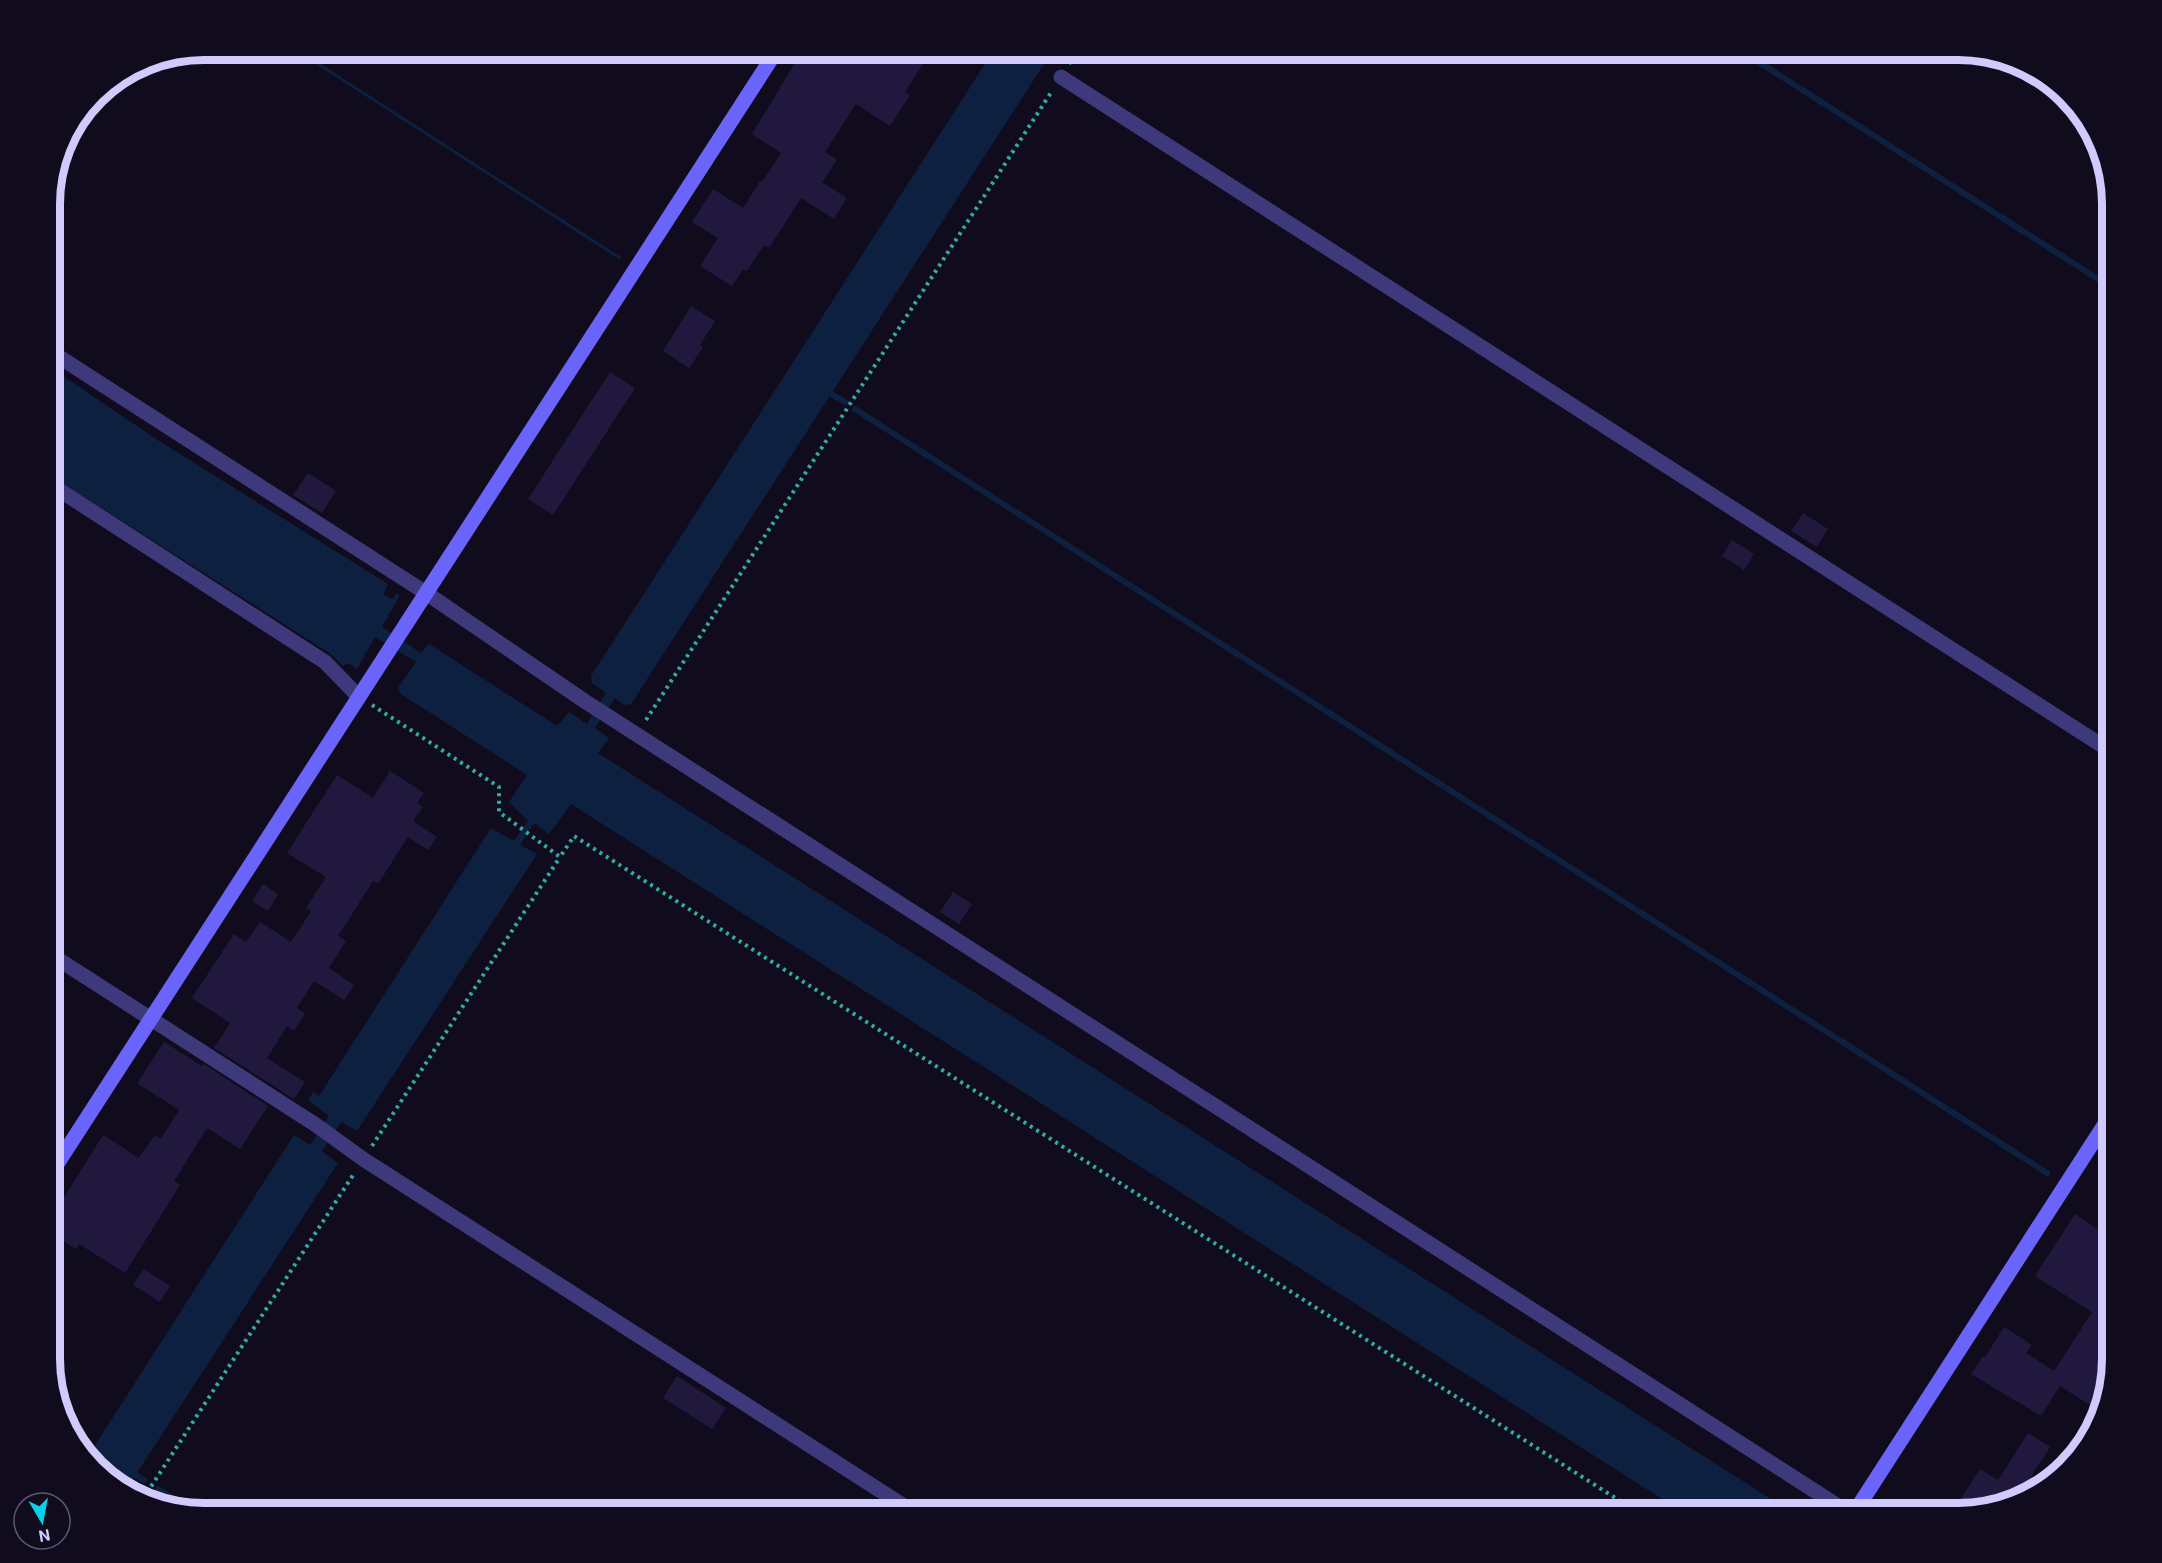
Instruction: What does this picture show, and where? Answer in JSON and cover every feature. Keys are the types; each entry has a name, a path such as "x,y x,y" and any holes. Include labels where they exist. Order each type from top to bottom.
{"street":[{"path":"60,1160 771,60"},
{"path":"1061,77 2102,746"},
{"path":"60,357 426,593 586,702 1832,1503"},
{"path":"60,490 325,662 359,696"},
{"path":"60,961 316,1125 363,1159 898,1503"},
{"path":"1861,1503 2102,1129"}],"path":[{"path":"637,734 1072,60"},
{"path":"359,696 499,788 499,812 560,857"},
{"path":"148,1491 574,836 1622,1503"}],"water":[{"path":"310,60 315,60 621,257 620,260"},
{"path":"988,60 1047,60 631,704 624,705 615,698 595,728 609,738 598,753 1777,1503 1668,1503 571,804 549,834 534,823 520,845 537,854 357,1131 341,1122 322,1151 338,1163 131,1483 124,1479 92,1450 294,1135 310,1145 329,1116 308,1100 313,1092 319,1096 491,828 514,841 528,821 509,802 527,775 401,694 398,688 416,662 375,637 357,669 348,663 343,666 331,654 60,481 60,374 159,441 388,584 383,594 392,599 397,593 400,595 382,627 421,653 429,644 557,726 569,712 587,724 606,693 592,683 591,676"}],"building":[{"path":"797,60 889,60 894,63 896,60 926,60 905,92 910,95 890,126 856,104 825,152 837,160 822,182 847,198 834,219 801,198 769,248 764,245 747,271 743,269 732,286 700,266 718,238 692,222 713,189 743,208 760,181 762,182 781,153 752,134"},
{"path":"691,306 715,321 700,345 703,347 689,368 663,351"},
{"path":"610,372 635,388 553,515 528,499"},
{"path":"308,473 336,491 322,513 293,495"},
{"path":"1803,513 1828,529 1817,547 1791,531"},
{"path":"1732,540 1754,554 1744,570 1722,556"},
{"path":"390,771 424,793 417,803 423,807 413,821 437,837 428,850 408,837 378,884 373,881 338,936 346,941 329,968 354,985 344,1000 314,981 297,1008 305,1013 294,1031 287,1026 267,1058 305,1082 294,1099 214,1048 230,1023 192,998 234,934 246,942 260,922 291,942 311,911 306,908 326,877 287,853 337,775 373,798"},
{"path":"263,884 278,894 268,911 252,901"},
{"path":"953,892 972,904 959,924 940,912"},
{"path":"164,1042 202,1066 204,1064 268,1106 240,1149 207,1128 174,1181 180,1185 125,1273 79,1244 76,1249 60,1239 60,1204 103,1135 139,1158 155,1135 161,1139 179,1110 138,1082"},
{"path":"2075,1214 2102,1232 2102,1359 2099,1367 2101,1369 2101,1378 2093,1407 2060,1386 2041,1416 1971,1374 2004,1327 2032,1345 2026,1353 2054,1371 2092,1312 2035,1276"},
{"path":"144,1269 170,1286 160,1302 133,1285"},
{"path":"677,1376 726,1408 712,1429 663,1398"},
{"path":"2028,1433 2050,1447 2025,1487 1986,1500 1958,1503 1980,1469 1998,1480"}],"waterway":[{"path":"1756,60 2102,282"},
{"path":"831,394 845,402"},
{"path":"855,409 2047,1173"},
{"path":"136,1475 144,1480"},
{"path":"158,1489 175,1500"}]}
